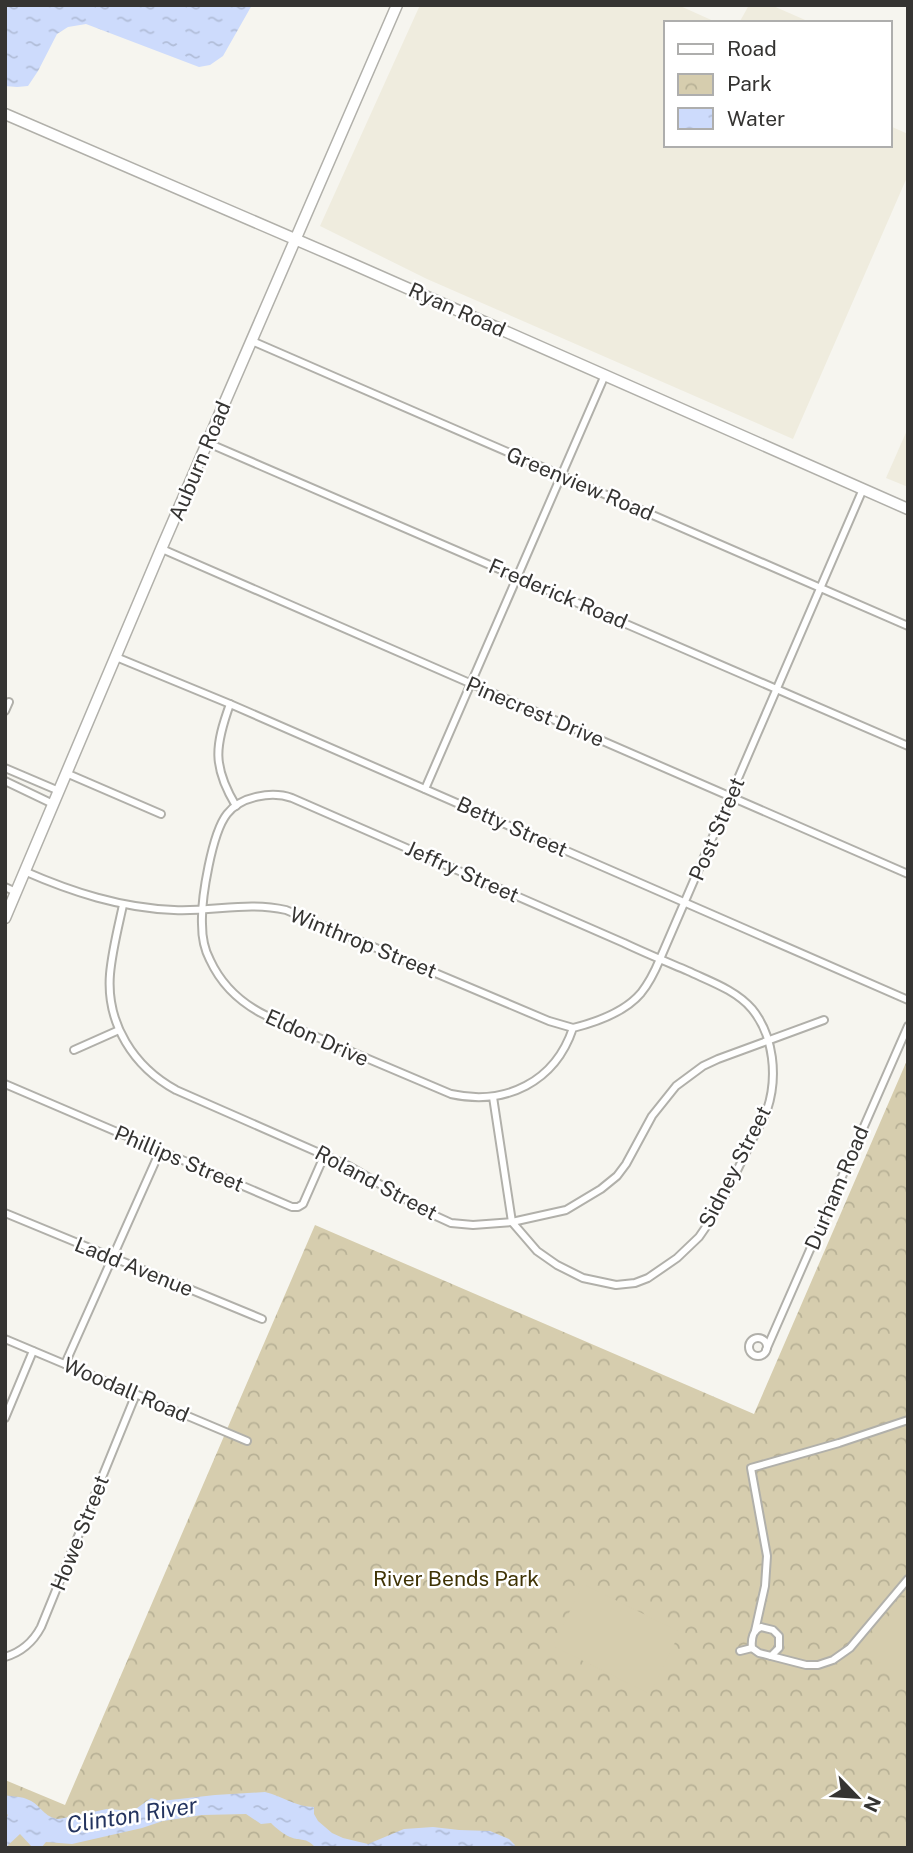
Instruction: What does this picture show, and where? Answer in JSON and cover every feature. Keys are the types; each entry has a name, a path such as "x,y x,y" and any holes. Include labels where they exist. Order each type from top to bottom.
{"main road":[{"name":"Auburn Road","path":"5,918 8,905 16,892 397,5"},
{"name":"Ryan Road","path":"5,114 908,509"}],"street":[{"name":"Greenview Road","path":"252,341 908,626"},
{"path":"425,789 605,376"},
{"name":"Frederick Road","path":"208,443 908,746"},
{"name":"Post Street","path":"573,1028 621,1009 634,1000 650,980 863,489"},
{"name":"Pinecrest Drive","path":"162,549 908,874"},
{"name":"Betty Street","path":"116,657 908,1000"},
{"path":"5,711 9,702"},
{"path":"202,910 216,836 227,814 236,806 223,780 218,749 220,731 230,705"},
{"path":"5,768 59,791"},
{"path":"66,773 161,814"},
{"path":"5,781 53,804"},
{"name":"Jeffry Street","path":"236,806 268,794 292,798 660,959 723,987 740,998 760,1020 768,1041"},
{"name":"Winthrop Street","path":"24,871 78,893 123,905 172,910 249,905 286,910 548,1021 573,1028"},
{"path":"5,887 16,892"},
{"name":"Roland Street","path":"123,905 110,976 111,1004 119,1030 140,1062 164,1083 349,1166 427,1212 451,1223 473,1225 512,1222 566,1210 617,1176 652,1116 676,1086 703,1066 824,1020"},
{"name":"Eldon Drive","path":"202,910 202,933 210,960 233,994 252,1009 438,1089 462,1096 493,1097"},
{"name":"Durham Road","path":"766,1350 908,1026"},
{"path":"512,1222 493,1097 525,1087 547,1072 569,1040 573,1028"},
{"path":"74,1050 119,1030"},
{"name":"Sidney Street","path":"512,1222 546,1258 568,1271 596,1282 616,1285 635,1283 670,1265 688,1249 710,1221 767,1110 774,1082 768,1041"},
{"name":"Phillips Street","path":"5,1084 292,1208 303,1204 324,1154"},
{"path":"65,1364 160,1151"},
{"name":"Ladd Avenue","path":"5,1213 262,1319"},
{"path":"758,1338 765,1342 766,1350 760,1356 751,1354 749,1345 752,1340 758,1338 772,1336"},
{"name":"Woodall Road","path":"5,1339 247,1441"},
{"path":"5,1418 33,1351"},
{"name":"Howe Street","path":"5,1657 29,1644 41,1628 136,1394"},
{"path":"752,1648 765,1586 766,1556 751,1468 908,1420"},
{"path":"740,1651 752,1648 759,1653 806,1665 832,1661 844,1653 908,1579"},
{"path":"757,1621 777,1632 783,1659"},
{"path":"755,1632 764,1627"},
{"path":"771,1656 779,1648"}],"shaded area":[{"path":"420,5 678,5 714,21 664,21 664,147 892,147 892,127 908,134 908,175 793,439 427,279 320,226"},
{"path":"749,5 771,5 807,21 740,21"},
{"path":"908,428 908,487 886,478"}],"green space":[{"name":"River Bends Park","path":"908,1058 908,1848 5,1848 5,1780 65,1805 315,1225 754,1414"},
{"path":"583,1584 680,1632 650,1694 553,1646"},
{"path":"908,1593 908,1686 862,1648"}],"water":[{"path":"5,5 252,5 223,56 210,65 199,67 86,24 68,27 57,34 28,86 17,87 5,86"},
{"name":"Clinton River","path":"265,1792 314,1807 318,1821 332,1833 368,1844 404,1829 433,1827 490,1831 509,1839 515,1845 514,1848 316,1848 306,1841 287,1836 271,1823 261,1824 246,1814 202,1815 163,1821 72,1844 46,1842 41,1848 33,1848 20,1834 5,1848 5,1820 8,1815 5,1812 5,1795 29,1800 50,1816 59,1819 107,1809 133,1811 151,1798 161,1801"}]}
